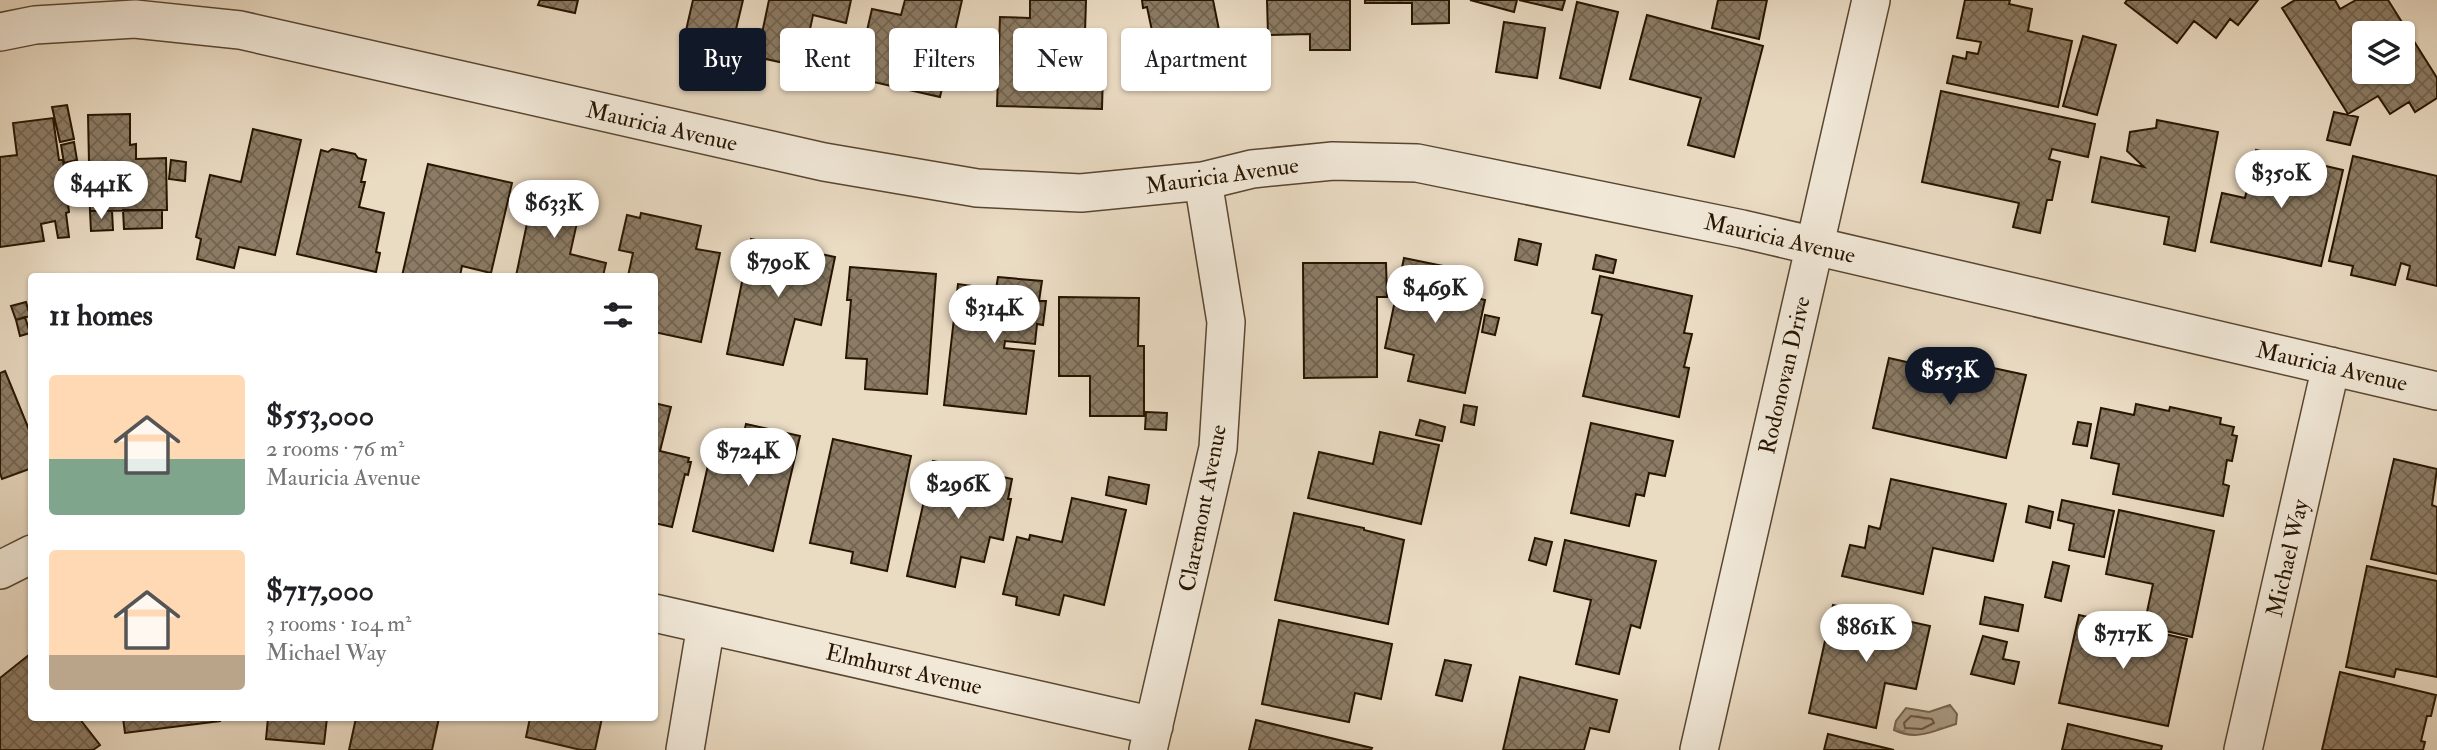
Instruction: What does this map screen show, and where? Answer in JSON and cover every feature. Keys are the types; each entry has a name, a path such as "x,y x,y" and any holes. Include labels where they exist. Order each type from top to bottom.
{"street":[{"name":"Rodonovan Drive","path":"1699,750 1871,0"},
{"name":"Mauricia Avenue","path":"0,32 35,25 135,19 240,30 824,162 977,188 1081,194 1203,181 1252,169 1333,161 1416,163 1814,245 2437,391"},
{"name":"Claremont Avenue","path":"1151,738 1219,448 1226,322 1203,181"},
{"name":"Michael Way","path":"2244,750 2331,366"},
{"path":"0,570 28,556"},
{"name":"Elmhurst Avenue","path":"658,613 1151,738"},
{"path":"685,750 706,625"}],"water":[{"path":"1950,705 1957,714 1956,724 1918,735 1894,730 1896,721 1906,708 1929,712"}],"building":[{"path":"540,0 578,0 575,13 538,5"},
{"path":"693,0 743,0 736,28 687,28"},
{"path":"769,0 851,0 846,23 813,15 810,28 780,28 780,62 766,59 766,28 763,28"},
{"path":"905,0 962,0 956,28 889,28 889,85 875,82 875,28 868,28 872,9 901,15"},
{"path":"1030,0 1086,0 1085,28 1013,28 1013,91 1102,91 1102,109 997,106 1000,17 1030,18"},
{"path":"1142,0 1213,0 1219,28 1151,28 1147,7 1143,8"},
{"path":"1267,0 1350,0 1350,50 1310,50 1310,34 1271,35 1271,28 1268,28"},
{"path":"1365,0 1449,0 1449,23 1412,24 1412,3 1365,3"},
{"path":"1470,0 1517,0 1514,12"},
{"path":"1519,0 1565,0 1562,10"},
{"path":"1718,0 1767,0 1759,39 1712,28"},
{"path":"1965,0 2010,0 2009,4 2032,9 2028,31 2072,41 2058,107 1947,83 1953,56 1966,59 1967,52 1978,54 1981,42 1957,38"},
{"path":"2127,0 2258,0 2238,25 2230,19 2216,38 2194,21 2177,43 2125,3"},
{"path":"2295,0 2335,0 2340,9 2356,0 2388,0 2401,21 2352,21 2352,84 2415,84 2415,43 2437,78 2437,98 2415,112 2409,102 2390,114 2378,96 2348,114 2282,8"},
{"path":"1577,2 1618,12 1600,88 1560,78"},
{"path":"1647,15 1763,46 1734,157 1688,145 1701,98 1630,79"},
{"path":"1504,22 1545,28 1537,78 1496,72"},
{"path":"2083,36 2116,45 2097,115 2063,106"},
{"path":"913,91 941,91 940,97"},
{"path":"1941,91 2095,124 2088,157 2052,149 2049,159 2060,162 2052,200 2047,200 2040,233 2013,227 2019,203 1922,182"},
{"path":"67,105 74,139 60,142 52,107"},
{"path":"2334,112 2358,117 2350,145 2327,140"},
{"path":"130,114 130,145 136,144 136,159 166,158 167,210 90,211 88,115"},
{"path":"53,118 59,160 63,160 69,237 58,238 55,221 41,224 44,241 0,247 0,157 17,155 13,123"},
{"path":"2157,120 2218,132 2195,251 2164,244 2169,217 2092,202 2101,157 2144,167 2127,151 2130,132 2156,128"},
{"path":"253,129 301,140 275,255 239,247 234,268 197,259 201,239 196,237 210,175 241,182"},
{"path":"74,142 77,160 64,163 61,145"},
{"path":"332,149 355,154 366,160 361,182 365,182 359,207 384,213 376,252 380,253 376,272 297,254 321,150 328,152"},
{"path":"2256,150 2343,170 2321,266 2211,242 2222,193 2245,198"},
{"path":"2353,156 2437,176 2437,286 2407,279 2410,266 2401,263 2395,285 2351,275 2353,266 2329,261"},
{"path":"171,160 186,162 185,181 169,179"},
{"path":"428,164 512,183 491,273 462,266 461,273 403,273"},
{"path":"534,190 582,200 570,254 606,263 604,273 517,273"},
{"path":"123,210 162,210 162,228 124,229"},
{"path":"90,211 112,211 113,230 91,231"},
{"path":"641,213 701,226 696,249 720,253 701,342 658,333 658,273 629,273 633,253 619,250 627,215 640,218"},
{"path":"751,239 835,257 821,325 795,319 783,365 727,354"},
{"path":"1519,239 1541,244 1537,265 1515,260"},
{"path":"1596,255 1616,260 1613,273 1593,269"},
{"path":"1404,258 1453,268 1452,272 1461,274 1457,293 1485,300 1465,393 1408,381 1414,355 1385,348"},
{"path":"1303,263 1386,263 1387,297 1377,297 1377,377 1304,378"},
{"path":"850,267 936,274 927,394 865,389 867,359 846,358 851,300 847,300"},
{"path":"1600,276 1692,296 1684,333 1692,334 1684,367 1689,368 1679,417 1583,396 1602,315 1592,313"},
{"path":"998,277 1042,281 1039,301 1046,301 1043,325 1037,324 1035,344 1005,341 1004,348 1034,351 1026,414 944,405 958,284 996,289"},
{"path":"1059,297 1139,298 1138,346 1144,346 1144,416 1090,416 1090,376 1059,376"},
{"path":"26,302 28,317 16,320 11,306"},
{"path":"1485,315 1499,318 1495,335 1482,332"},
{"path":"25,317 28,334 20,336 16,320"},
{"path":"1889,358 1990,381 1993,368 2026,375 2006,458 1873,428"},
{"path":"5,371 28,427 28,469 2,479 0,473 0,373"},
{"path":"658,404 671,407 660,451 689,458 688,462 691,462 688,475 685,474 672,527 658,524"},
{"path":"2136,404 2169,411 2170,407 2221,418 2220,424 2234,427 2232,435 2237,436 2232,461 2227,460 2223,484 2229,486 2223,516 2113,494 2119,464 2091,458 2101,408 2134,415"},
{"path":"1464,405 1477,407 1474,425 1461,422"},
{"path":"1146,412 1167,413 1166,430 1145,429"},
{"path":"1420,420 1445,427 1442,441 1416,435"},
{"path":"2078,422 2091,424 2087,446 2073,444"},
{"path":"1591,423 1673,441 1665,476 1649,473 1644,496 1636,494 1629,526 1571,513"},
{"path":"746,424 800,436 773,551 693,531 709,461 713,462 719,439 741,445"},
{"path":"1380,432 1439,445 1421,524 1308,498 1319,452 1373,464"},
{"path":"833,439 911,456 887,571 851,563 853,552 810,543"},
{"path":"2394,459 2437,469 2432,505 2437,507 2437,574 2371,559"},
{"path":"933,461 1012,479 1003,540 990,537 984,562 961,557 955,587 907,576"},
{"path":"1109,477 1149,485 1146,504 1106,495"},
{"path":"1891,479 2006,504 1993,561 1933,548 1923,594 1842,576 1850,545 1865,548 1869,526 1880,529"},
{"path":"1072,498 1126,510 1104,605 1064,595 1059,615 1016,605 1017,597 1003,594 1017,537 1029,540 1030,535 1062,542"},
{"path":"2062,500 2114,511 2104,557 2069,550 2074,524 2058,520"},
{"path":"2029,506 2053,512 2050,528 2026,522"},
{"path":"2119,510 2214,531 2192,637 2144,626 2153,584 2106,574"},
{"path":"1294,513 1364,528 1404,540 1388,624 1275,600"},
{"path":"1535,538 1552,542 1546,565 1529,560"},
{"path":"1565,540 1656,561 1640,628 1631,625 1619,674 1576,664 1591,600 1554,591"},
{"path":"2053,562 2069,566 2061,601 2045,597"},
{"path":"2367,566 2437,581 2437,677 2396,669 2394,677 2346,667"},
{"path":"1985,597 2023,605 2018,631 1980,624"},
{"path":"1833,605 1930,626 1916,689 1885,683 1876,728 1809,713"},
{"path":"2079,615 2187,639 2168,726 2059,703"},
{"path":"1279,620 1392,644 1381,699 1355,693 1349,722 1262,704"},
{"path":"1983,636 2007,642 2003,659 2019,662 2014,684 1971,674"},
{"path":"28,656 28,721 81,721 100,745 93,750 0,750 0,678"},
{"path":"1445,660 1471,665 1462,701 1436,695"},
{"path":"2340,672 2436,695 2421,741 2425,742 2423,750 2322,750"},
{"path":"1520,677 1617,700 1609,732 1590,728 1584,750 1503,750"},
{"path":"1256,720 1372,748 1249,750"},
{"path":"123,721 220,721 125,733"},
{"path":"268,721 327,721 324,744 266,739"},
{"path":"355,721 438,721 432,750 349,750"},
{"path":"529,721 601,721 595,750 581,750 526,737"},
{"path":"2068,724 2162,746 2161,750 2062,750"},
{"path":"1828,734 1894,750 1824,750"}]}
